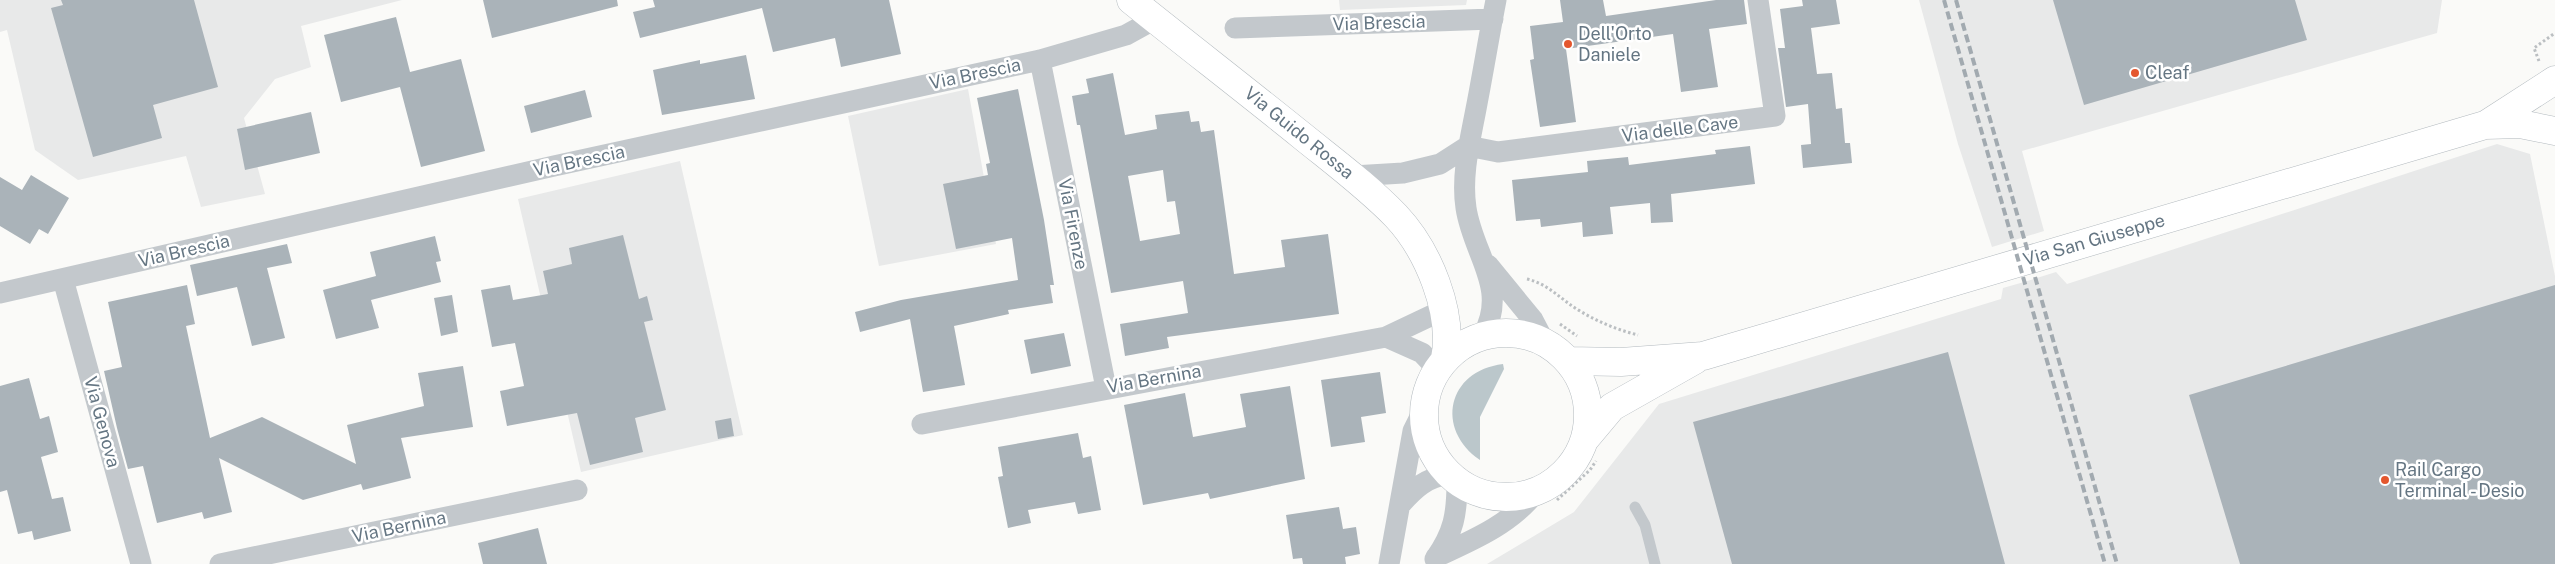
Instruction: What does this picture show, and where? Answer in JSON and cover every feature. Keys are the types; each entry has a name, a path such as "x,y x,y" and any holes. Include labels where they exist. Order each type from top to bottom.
{"street":[{"name":"Via Guido Rossa","path":"1131,0 1353,176 1397,217 1408,232 1427,266 1440,301 1448,344 1441,364"},
{"name":"Via delle Cave","path":"1468,146 1498,152 1775,116 1758,0"},
{"name":"Via Brescia","path":"1235,28 1495,10"},
{"path":"1481,336 1492,316 1494,296 1466,208 1468,146 1495,10"},
{"name":"Via Brescia","path":"0,293 554,166 1040,60 1126,35 1154,19"},
{"name":"Via Firenze","path":"1040,60 1106,388"},
{"path":"2550,77 2551,94 2549,107 2555,126"},
{"name":"Via San Giuseppe","path":"2486,125 2550,77"},
{"name":"Via San Giuseppe","path":"1569,361 1621,362 1703,356 2486,125 2520,124 2555,131"},
{"path":"1353,176 1403,173 1440,164 1468,146"},
{"path":"1434,560 1544,498 1574,462 1592,446 1589,412 1585,391 1579,375 1551,332 1533,320 1480,255"},
{"name":"Via Genova","path":"63,279 141,564"},
{"name":"Via Guido Rossa","path":"1440,301 1481,336"},
{"name":"Via Bernina","path":"922,424 1386,337 1440,301"},
{"path":"1544,498 1497,497 1476,492 1452,478 1430,448 1425,433 1423,411 1425,397 1441,364 1454,350 1481,336 1502,332 1529,336 1551,332"},
{"path":"1386,337 1422,353 1441,364"},
{"name":"Via San Giuseppe","path":"1592,446 1612,407 1703,356"},
{"path":"1389,564 1413,431 1423,411"},
{"path":"1401,504 1415,488 1426,480 1452,478"},
{"path":"1434,560 1452,533 1457,503 1452,478"},
{"name":"Via Bernina","path":"220,564 577,490"}],"lane":[{"path":"1635,507 1645,526 1655,564"}],"path":[{"path":"2550,77 2534,48 2555,33"},
{"path":"1526,279 1541,282 1580,311 1622,331 1644,336"},
{"path":"1551,332 1583,342 1600,362"},
{"path":"1544,498 1590,470 1592,446"}],"shaded area":[{"path":"0,0 402,0 301,26 311,67 275,79 244,118 265,194 201,207 186,156 78,180 35,150 7,30 0,32"},
{"path":"1339,0 1467,0 1466,5 1340,10"},
{"path":"1919,0 2442,0 2437,33 2022,151 2044,231 1992,247 1958,144"},
{"path":"968,89 996,244 879,266 848,116"},
{"path":"2497,144 2530,154 2555,276 2555,564 1487,564 1574,512 1659,404 2001,299 2003,288 2056,272 2067,284"},
{"path":"680,161 743,435 581,472 518,199"},
{"path":"1503,364 1504,369 1480,417 1480,460 1466,447 1457,433 1453,418 1454,403 1459,389 1469,378 1484,369"}],"building":[{"path":"61,0 194,0 218,87 153,105 162,138 93,157 51,8 63,5"},
{"path":"483,0 617,0 618,6 492,38"},
{"path":"653,0 889,0 901,54 841,67 835,38 773,52 762,8 640,38 633,12 655,7"},
{"name":"Dell'Orto Daniele","path":"1560,0 1603,0 1606,16 1716,0 1744,0 1747,24 1709,29 1718,87 1681,92 1673,34 1566,49 1576,122 1540,127 1530,60 1534,59 1530,26 1563,22"},
{"path":"1802,0 1836,0 1840,24 1811,28 1817,74 1832,73 1836,109 1842,108 1845,143 1850,143 1852,163 1803,168 1801,145 1811,144 1808,104 1786,107 1778,48 1785,48 1780,9 1803,6"},
{"name":"Cleaf","path":"2053,0 2295,0 2307,40 2084,105"},
{"path":"396,17 410,72 461,59 485,151 421,167 400,87 341,102 324,35"},
{"path":"746,55 755,99 662,115 653,70 700,60 700,64"},
{"path":"1113,73 1125,135 1157,129 1155,115 1189,111 1191,122 1199,121 1201,132 1214,130 1234,274 1285,267 1281,240 1328,234 1339,314 1167,337 1169,348 1125,356 1120,324 1188,313 1183,281 1111,293 1080,125 1077,125 1072,96 1089,93 1086,79","holes":["1163,170 1167,202 1175,201 1180,234 1140,241 1128,176"]},
{"path":"1018,89 1044,220 1054,285 1050,285 1053,303 1008,310 1009,314 954,326 965,385 923,392 910,319 860,332 855,312 901,300 1018,280 1012,238 956,249 943,184 988,175 986,164 990,163 977,98"},
{"path":"585,90 592,117 531,133 524,106"},
{"path":"311,112 320,153 245,170 237,129"},
{"path":"1750,146 1755,184 1671,194 1673,222 1651,223 1650,203 1610,207 1613,234 1583,237 1582,222 1541,227 1540,219 1516,221 1512,180 1588,172 1587,161 1628,157 1629,165 1716,154 1715,150"},
{"path":"31,175 69,198 48,234 39,229 30,244 0,226 0,177 22,190"},
{"path":"623,235 639,299 647,296 653,320 644,322 666,410 635,418 643,452 590,465 577,413 507,426 500,391 524,386 515,343 492,347 481,290 510,285 513,300 548,294 543,271 572,264 569,248"},
{"path":"435,236 441,261 436,262 441,282 371,300 379,328 336,339 323,290 376,276 370,252"},
{"path":"287,244 292,263 267,268 285,338 252,346 237,287 197,296 190,265"},
{"path":"187,285 195,324 186,326 210,438 262,417 356,464 347,425 424,406 418,373 463,366 473,427 401,438 411,478 363,490 361,484 303,500 219,458 232,512 204,519 202,512 157,523 143,466 128,469 104,371 122,367 108,302"},
{"name":"Rail Cargo Terminal - Desio","path":"2555,285 2555,564 2240,564 2189,395"},
{"path":"452,295 458,332 441,336 434,298"},
{"path":"1064,333 1071,366 1031,374 1024,340"},
{"path":"1948,352 2005,564 1732,564 1693,422"},
{"path":"1380,372 1386,413 1361,417 1365,442 1331,447 1321,380"},
{"path":"29,378 40,419 49,416 58,452 41,457 52,499 63,497 71,531 34,540 32,531 18,534 7,490 0,492 0,386"},
{"path":"1290,386 1305,479 1210,499 1208,493 1143,505 1124,405 1185,393 1193,437 1246,427 1240,394"},
{"path":"731,418 734,436 718,439 715,421"},
{"path":"1078,433 1083,458 1091,456 1101,510 1078,514 1075,502 1028,510 1031,523 1008,528 998,477 1003,476 998,447"},
{"path":"1339,507 1343,529 1356,527 1360,554 1345,557 1346,564 1303,564 1302,558 1293,559 1286,515"},
{"path":"538,528 547,564 483,564 478,543"}],"railway":[{"path":"1944,0 2105,564"},
{"path":"1956,0 2117,564"}],"place":[{"name":"Dell'Orto Daniele","path":"1568,44"},
{"name":"Cleaf","path":"2135,73"},
{"name":"Rail Cargo Terminal - Desio","path":"2385,480"}]}
